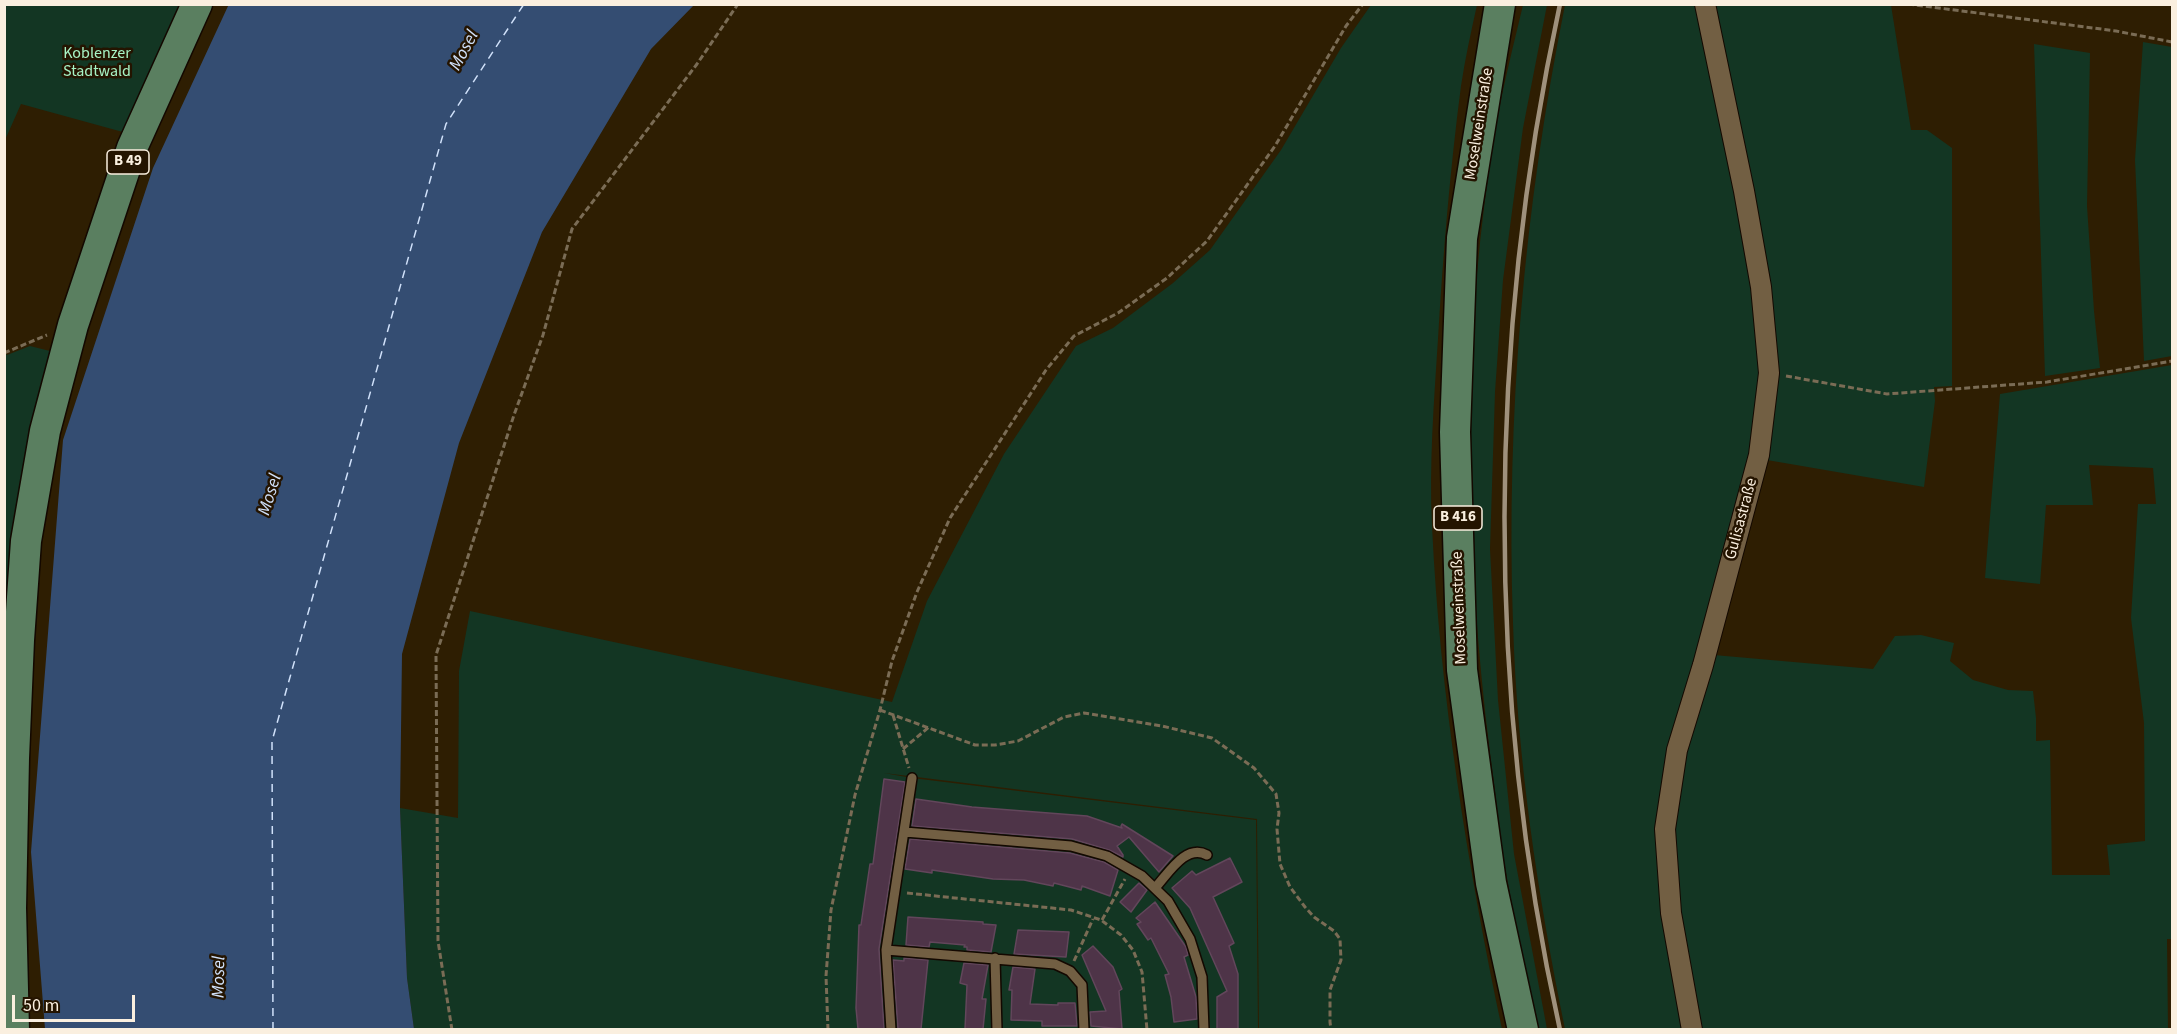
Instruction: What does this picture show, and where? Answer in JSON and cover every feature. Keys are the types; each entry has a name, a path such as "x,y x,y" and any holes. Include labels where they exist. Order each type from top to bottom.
{"main road":[{"name":"B 49","path":"14,1029 11,897 19,640 26,541 45,431 73,325 132,148 197,4"},
{"name":"Moselweinstraße","path":"1500,4 1462,238 1455,432 1462,670 1491,883 1523,1029"}],"street":[{"name":"Gulisastraße","path":"1692,1029 1671,913 1665,829 1677,750 1703,665 1759,455 1769,373 1761,287 1744,191 1705,4"}],"lane":[{"path":"891,1029 886,950 912,778"},
{"path":"905,832 1071,846 1107,856 1142,876 1168,901 1191,939 1202,977 1204,1029"},
{"path":"1155,888 1185,855 1192,851 1200,851 1208,855"},
{"path":"886,950 1055,964 1070,971 1082,985 1084,1029"},
{"path":"994,958 997,1029"}],"path":[{"path":"452,1029 438,941 436,655 514,415 543,335 572,229 697,64 738,4"},
{"path":"828,1029 826,976 831,910 855,795 892,661 917,592 950,518 1040,380 1074,336 1126,308 1167,278 1208,241 1275,146 1346,26 1363,4"},
{"path":"1908,4 2116,31 2172,42"},
{"path":"4,352 46,335"},
{"path":"1769,373 1887,394 2047,382 2172,361"},
{"path":"880,710 929,726 975,745 995,745 1018,741 1064,717 1084,713 1201,734 1212,738 1254,768 1276,795 1279,813 1277,829 1280,864 1290,887 1314,917 1334,931 1340,939 1341,960 1330,990 1331,1029"},
{"path":"893,715 912,778"},
{"path":"903,749 929,726"},
{"path":"1101,920 1131,870"},
{"path":"896,892 1071,910 1101,920 1121,935 1133,950 1142,972 1147,1029"},
{"path":"1070,971 1093,919"}],"green space":[{"name":"Koblenzer Stadtwald","path":"5,5 188,5 130,134 21,104 5,140"},
{"path":"1371,5 1477,5 1461,86 1447,212 1434,409 1431,503 1441,653 1448,716 1477,904 1502,1029 1259,1029 1257,819 884,773 1256,820 1258,1029 414,1029 407,978 400,808 458,818 459,671 470,611 892,702 927,601 1004,454 1076,346 1113,328 1173,283 1210,250 1281,150 1341,48"},
{"path":"1523,5 1547,5 1523,128 1503,280 1495,392 1490,549 1498,700 1514,854 1547,1029 1538,1029 1503,856 1481,674 1471,516 1472,357 1485,199 1497,121"},
{"path":"1565,5 1891,5 1911,130 1927,130 1952,148 1952,386 1934,387 1935,401 1924,487 1767,460 1714,655 1873,669 1895,636 1921,635 1954,643 1950,661 1973,680 2008,690 2033,691 2036,741 2050,740 2052,875 2110,875 2107,845 2145,841 2144,723 2131,618 2138,504 2156,504 2153,468 2089,465 2093,505 2046,505 2040,584 1985,578 2000,394 2172,365 2172,939 2167,939 2168,1029 1565,1029 1530,828 1519,726 1513,623 1512,467 1521,312 1529,235 1539,158"},
{"path":"2143,42 2172,47 2172,356 2144,361 2135,160"},
{"path":"2034,44 2090,53 2087,206 2100,368 2045,376"},
{"path":"30,346 54,352 5,695 5,353 7,355"}],"water":[{"name":"Mosel","path":"229,4 694,5 651,49 542,232 459,443 402,654 400,808 407,978 414,1029 45,1029 31,852 63,440 153,168"}],"building":[{"path":"884,779 905,782 879,949 884,1029 858,1029 856,1008 859,925 861,925 870,864 873,864"},
{"path":"916,799 972,807 1087,816 1122,828 1122,824 1173,856 1159,872 1129,837 1117,846 1123,857 1109,850 1072,839 912,826"},
{"path":"910,839 1070,853 1104,862 1118,870 1110,896 1082,886 1081,890 1054,883 1053,886 1024,880 993,879 932,870 932,873 905,869"},
{"path":"1230,858 1242,882 1213,897 1234,943 1229,946 1238,974 1238,1029 1217,1029 1217,997 1227,991 1190,908 1172,888 1192,871 1196,875"},
{"path":"1139,883 1147,890 1131,912 1120,902"},
{"path":"1155,902 1186,947 1188,955 1184,957 1196,997 1197,1019 1174,1022 1165,975 1169,974 1151,938 1148,940 1137,924 1141,922 1136,918"},
{"path":"908,917 983,922 983,924 996,925 991,952 967,950 965,945 930,942 929,947 906,945"},
{"path":"1018,930 1069,932 1066,957 1014,954"},
{"path":"1093,946 1113,967 1122,989 1119,991 1122,1029 1091,1026 1090,1012 1106,1011 1082,955"},
{"path":"904,958 928,960 921,1029 898,1029 893,960 904,961"},
{"path":"964,963 988,965 982,999 986,999 983,1029 965,1029 967,985 960,983"},
{"path":"1013,967 1035,969 1030,1004 1075,1003 1077,1026 1042,1026 1042,1021 1011,1020 1012,990 1009,990"}],"ferry route":[{"path":"273,1030 272,741 446,124 524,4"}],"railway":[{"path":"1560,4 1536,131 1519,259 1508,388 1504,517 1508,646 1518,775 1535,903 1560,1030"}]}
